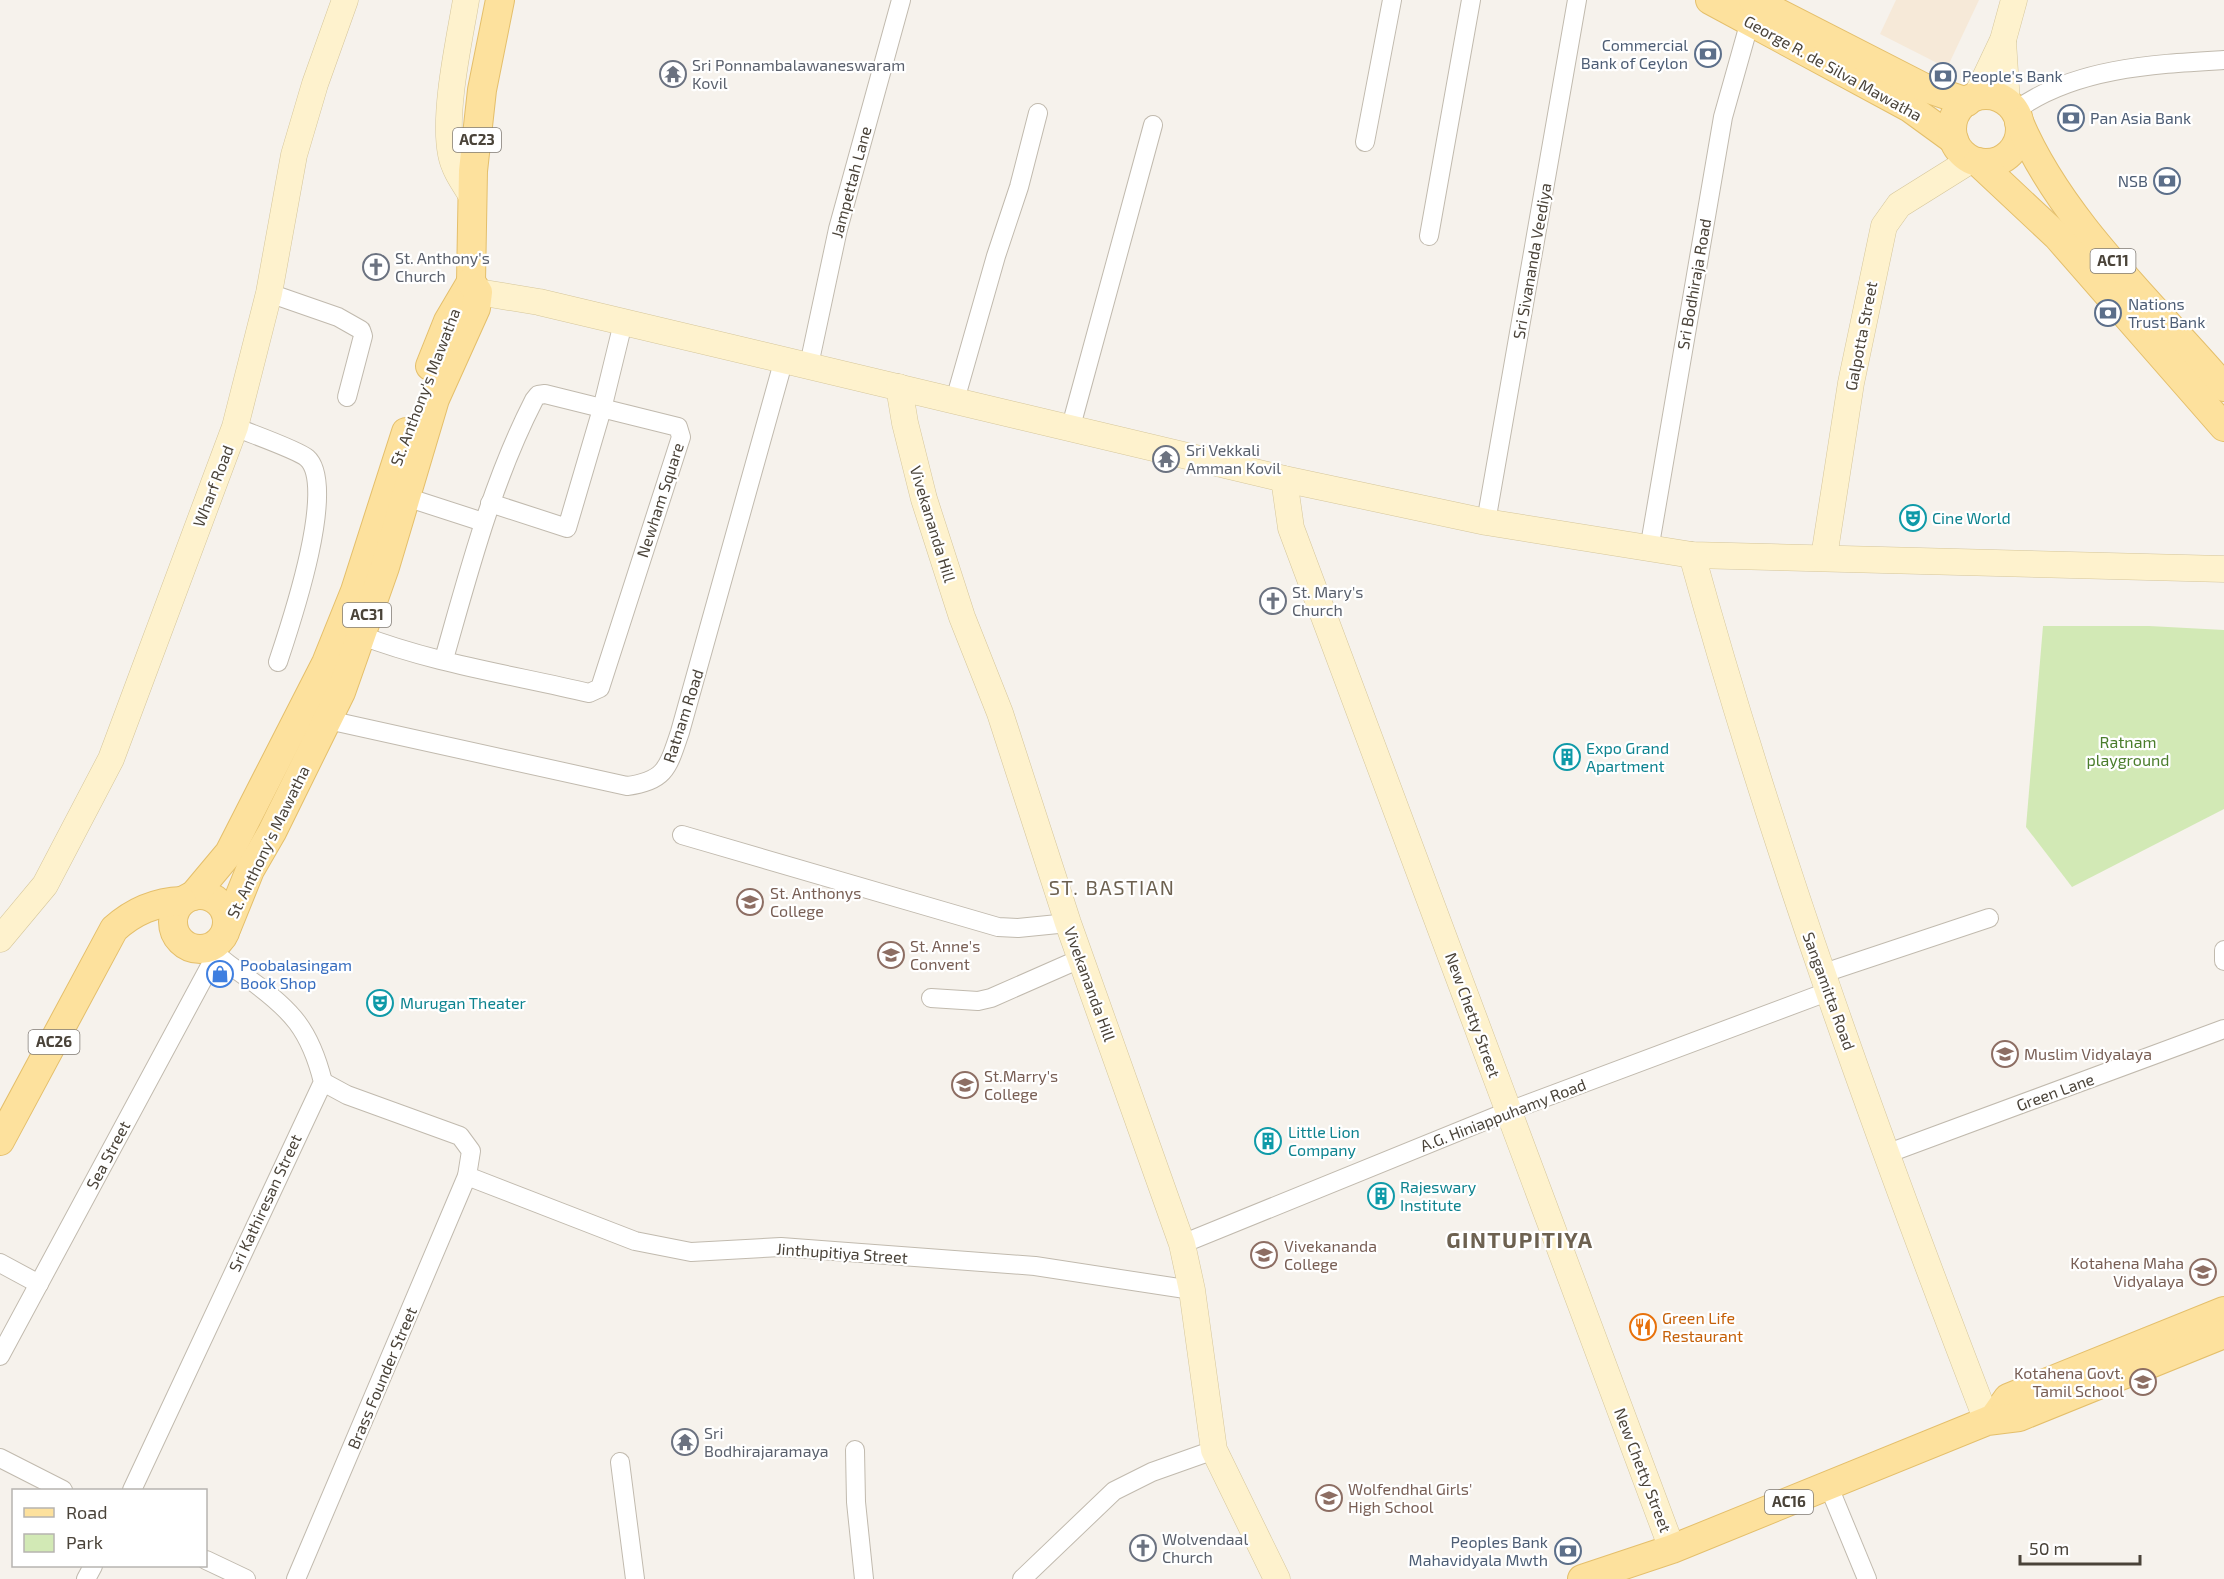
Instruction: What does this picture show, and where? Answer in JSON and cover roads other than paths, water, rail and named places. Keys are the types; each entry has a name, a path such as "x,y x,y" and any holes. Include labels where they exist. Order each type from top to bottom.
{"main road":[{"name":"AC23","path":"468,302 472,196 482,90 500,0"},
{"name":"George R. de Silva Mawatha","path":"1710,0 1751,11 1923,87 1972,99"},
{"name":"George R. de Silva Mawatha","path":"1751,11 1910,108 1968,154 2057,237 2224,427"},
{"path":"1998,98 2014,112 2020,133 2010,154 2001,160 1968,154 1954,119 1972,99 1998,98"},
{"name":"AC11","path":"2014,112 2034,157 2074,217 2219,373"},
{"name":"St. Anthony's Mawatha","path":"217,943 250,870 328,720 385,567 435,399 468,302"},
{"name":"St. Anthony's Mawatha","path":"182,905 230,853 338,637 396,459 436,348 468,302"},
{"path":"202,895 218,902 224,909 217,943 197,949 180,941 174,930 182,905 202,895"},
{"name":"AC26","path":"0,1141 107,943 145,920 182,905"},
{"name":"AC16","path":"1990,1420 2008,1398 2224,1311"},
{"name":"AC16","path":"1582,1579 1672,1549 1990,1420 2019,1417 2224,1334"}],"street":[{"name":"Wharf Road","path":"0,939 45,885 111,759 235,427 269,293 294,155 329,40 345,0"},
{"path":"466,0 451,109 450,148 454,166 472,196"},
{"name":"Jampettah Lane","path":"796,362 838,228 902,0"},
{"path":"1365,142 1392,0"},
{"path":"1429,236 1471,0"},
{"name":"Sri Sivananda Veediya","path":"1486,522 1577,0"},
{"path":"1972,99 2003,40 2014,0"},
{"name":"Sri Bodhiraja Road","path":"1648,550 1724,117 1751,11"},
{"path":"2003,40 2014,112 2033,97 2083,79 2146,65 2224,60"},
{"path":"955,400 996,256 1019,186 1038,113"},
{"path":"1070,430 1153,125"},
{"name":"Galpotta Street","path":"1824,557 1851,383 1884,226 1899,205 1968,154"},
{"path":"269,293 338,317 362,330 363,336 347,397"},
{"path":"468,302 529,301 796,362 1070,430 1284,479 1486,522 1648,550 1692,555 2224,569"},
{"path":"468,302 492,306 529,301"},
{"path":"490,503 567,528 603,409 623,323"},
{"name":"Ratnam Road","path":"328,720 627,786 646,784 659,777 668,766 680,732 796,362"},
{"name":"Vivekananda Hill","path":"899,387 905,423 924,499 962,617 1000,713 1068,922 1182,1244 1192,1290 1214,1450 1277,1579"},
{"name":"Newham Square","path":"360,634 391,647 589,693 600,688 681,437 678,427 545,394 538,395 510,446 483,522 444,659"},
{"path":"235,427 307,458 316,475 316,524 295,612 278,662"},
{"name":"New Chetty Street","path":"1284,479 1291,528 1672,1549"},
{"path":"406,497 483,522"},
{"name":"Sangamitta Road","path":"1692,555 1740,722 1824,983 1886,1154 1990,1420"},
{"path":"682,834 998,927 1018,928 1068,922"},
{"name":"A.G. Hiniappuhamy Road","path":"1182,1244 1989,918"},
{"path":"217,943 304,1028 317,1058 323,1082 347,1095 460,1136 471,1151 467,1176"},
{"name":"Sea Street","path":"0,1356 217,943"},
{"path":"2224,950 2224,961"},
{"path":"931,998 978,1001 992,998 1082,958"},
{"name":"Green Lane","path":"1886,1154 2224,1029"},
{"name":"Sri Kathiresan Street","path":"133,1489 323,1082"},
{"name":"Jinthupitiya Street","path":"467,1176 635,1241 663,1248 727,1252 781,1247 1035,1266 1192,1290"},
{"name":"Brass Founder Street","path":"296,1579 467,1176"},
{"path":"0,1263 39,1284"},
{"path":"855,1450 856,1502 864,1579"},
{"path":"1022,1579 1114,1491 1152,1472 1214,1450"},
{"path":"0,1458 59,1489"},
{"path":"620,1462 635,1579"},
{"path":"1829,1487 1867,1579"},
{"path":"207,1560 246,1579"}],"place":[{"name":"Commercial Bank of Ceylon","path":"1708,54"},
{"name":"Sri Ponnambalawaneswaram Kovil","path":"673,74"},
{"name":"People's Bank","path":"1943,76"},
{"name":"Pan Asia Bank","path":"2071,118"},
{"name":"NSB","path":"2167,181"},
{"name":"St. Anthony's Church","path":"376,267"},
{"name":"Nations Trust Bank","path":"2108,313"},
{"name":"Sri Vekkali Amman Kovil","path":"1166,459"},
{"name":"Cine World","path":"1913,518"},
{"name":"St. Mary's Church","path":"1273,601"},
{"name":"Expo Grand Apartment","path":"1567,757"},
{"name":"St. Anthonys College","path":"750,902"},
{"name":"St. Anne's Convent","path":"891,955"},
{"name":"Poobalasingam Book Shop","path":"220,974"},
{"name":"Murugan Theater","path":"380,1003"},
{"name":"Muslim Vidyalaya","path":"2005,1054"},
{"name":"St.Marry's College","path":"965,1085"},
{"name":"Little Lion Company","path":"1268,1141"},
{"name":"Rajeswary Institute","path":"1381,1196"},
{"name":"Vivekananda College","path":"1264,1255"},
{"name":"Kotahena Maha Vidyalaya","path":"2203,1272"},
{"name":"Green Life Restaurant","path":"1643,1327"},
{"name":"Kotahena Govt. Tamil School","path":"2143,1382"},
{"name":"Sri Bodhirajaramaya","path":"685,1442"},
{"name":"Wolfendhal Girls' High School","path":"1329,1498"},
{"name":"Wolvendaal Church","path":"1143,1548"},
{"name":"Peoples Bank Mahavidyala Mwth","path":"1568,1551"}],"district":[{"name":"ST. BASTIAN","path":"1112,888"},
{"name":"GINTUPITIYA","path":"1520,1240"}],"park label":[{"name":"Ratnam playground","path":"2128,751"}]}
